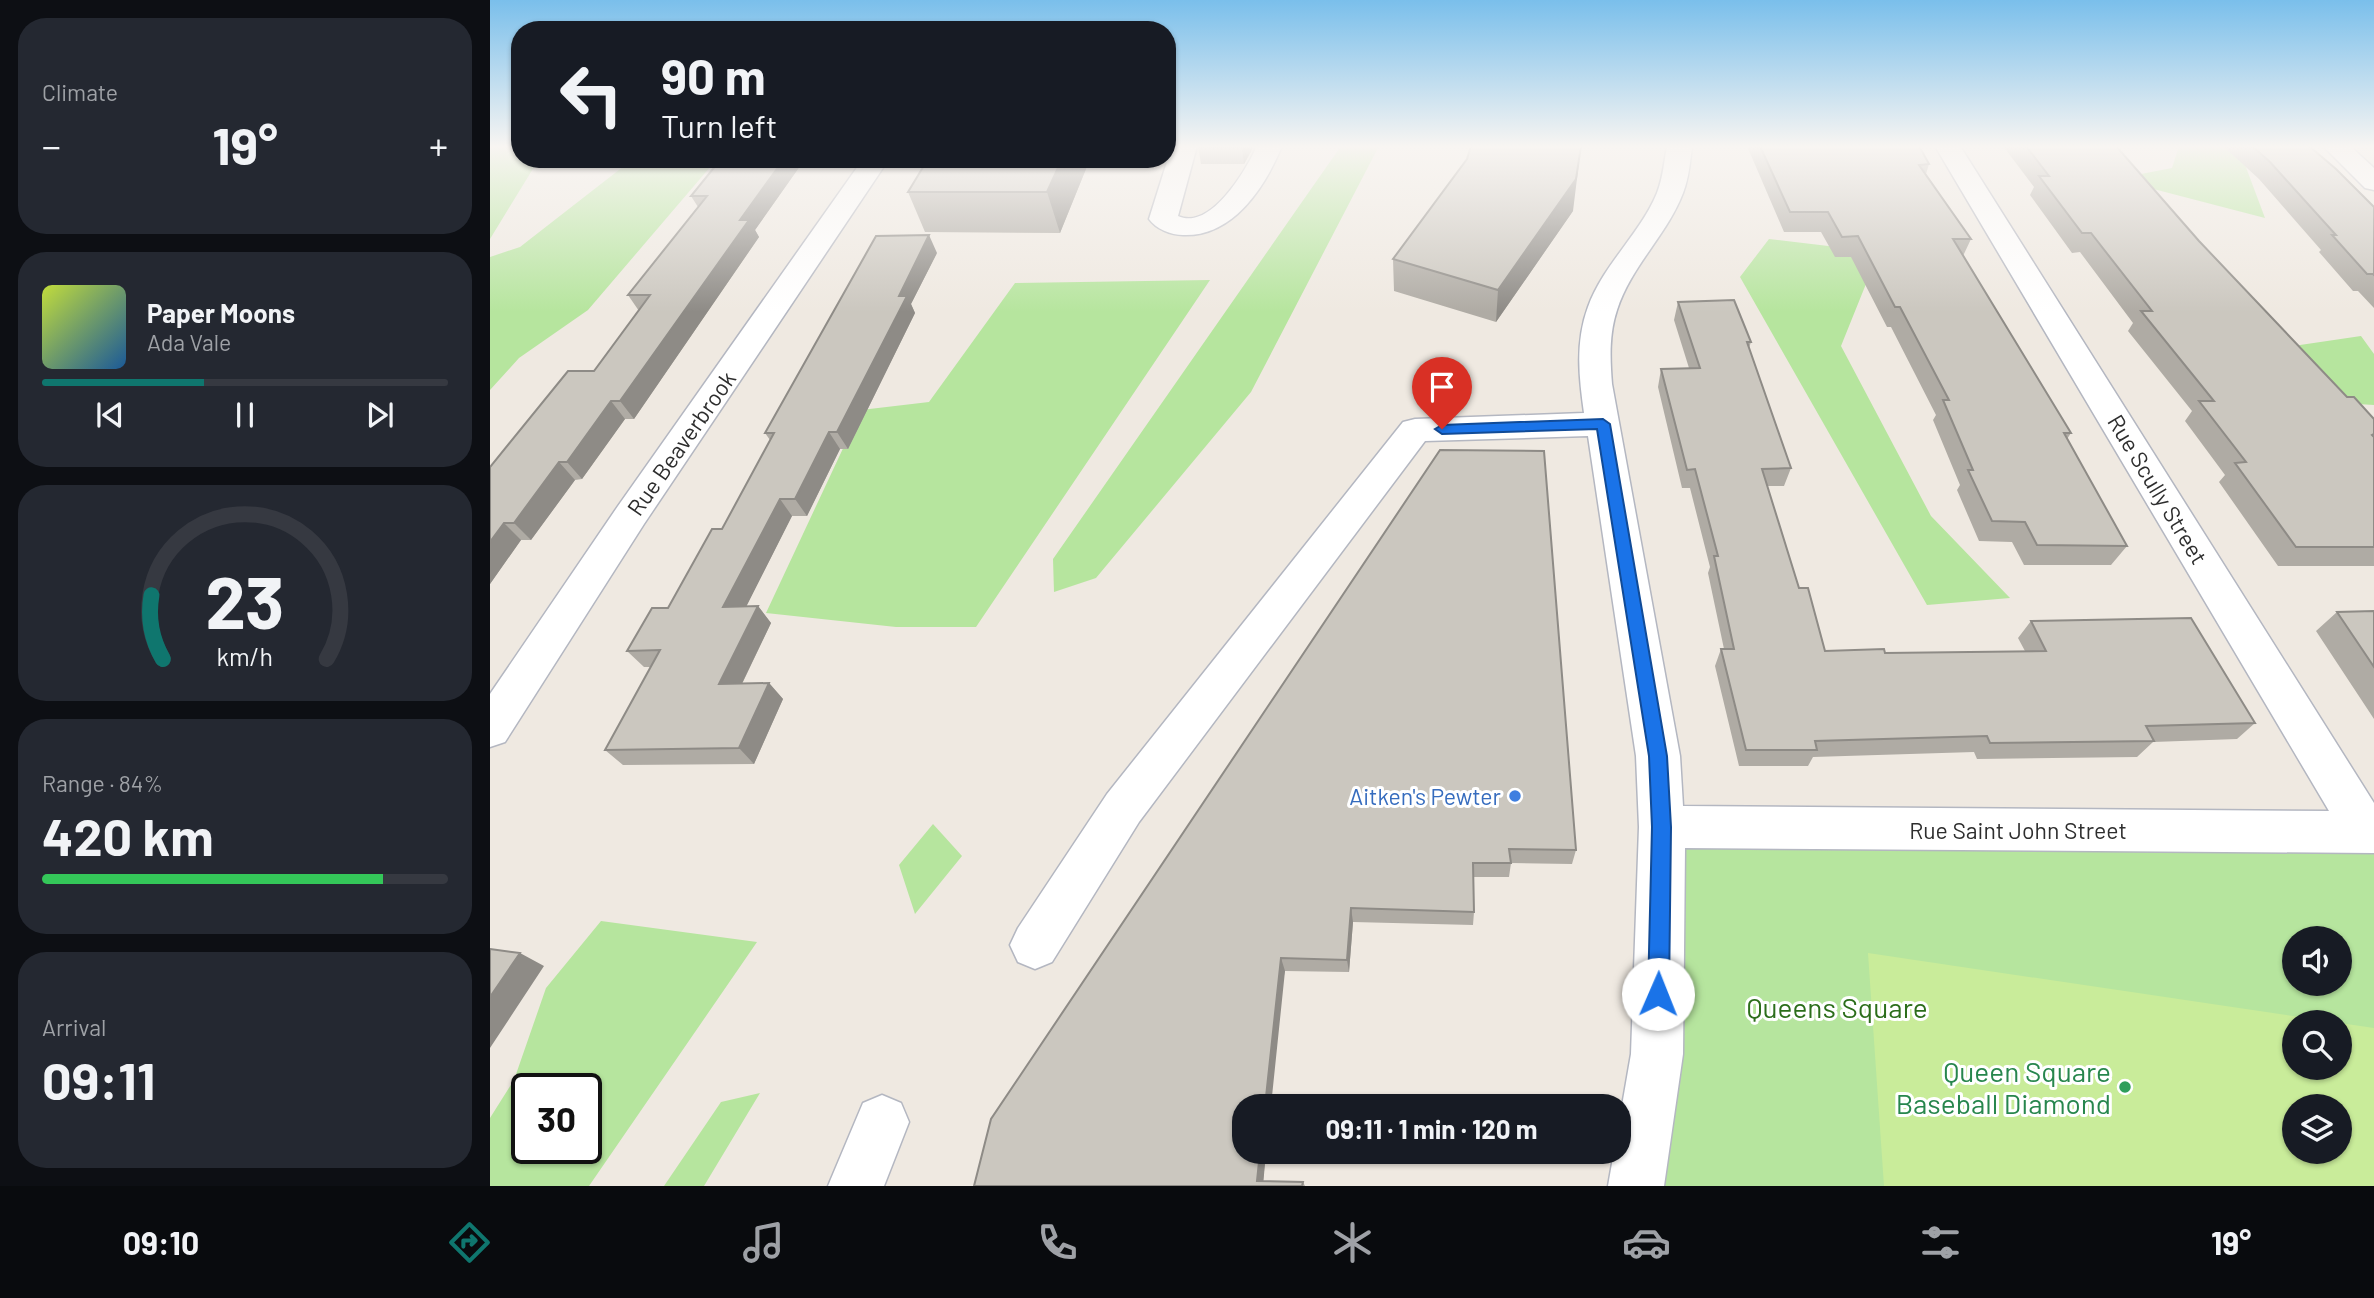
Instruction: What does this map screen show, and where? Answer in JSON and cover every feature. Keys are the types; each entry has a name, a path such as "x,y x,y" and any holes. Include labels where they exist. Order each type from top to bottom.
{"street":[{"name":"Rue Beaverbrook","path":"490,729 631,515 847,201"},
{"path":"1168,201 1163,219 1172,226 1187,227 1206,224 1233,201"},
{"path":"1636,1186 1657,1054 1662,827 1658,756 1596,383 1594,344 1606,300 1666,201"},
{"name":"Rue Scully Street","path":"1982,201 2371,832"},
{"path":"1035,944 1123,808 1415,430 1603,424"},
{"name":"Rue Saint John Street","path":"1662,827 2371,832"},
{"path":"856,1186 882,1122"}],"green space":[{"path":"490,201 513,201 490,239"},
{"path":"579,201 681,201 588,310 519,358 490,390 490,257 520,247"},
{"path":"1302,201 1350,201 1251,392 1096,578 1054,592 1053,559"},
{"path":"2201,201 2259,201 2265,218"},
{"path":"1769,239 1845,248 1872,269 1841,346 1931,516 2010,598 1927,605 1740,277"},
{"path":"1210,280 976,627 896,627 766,613 861,410 929,402 1015,283"},
{"path":"2361,336 2374,354 2374,405 2210,395 2300,345"},
{"path":"933,824 962,856 915,914 899,865"},
{"name":"Queens Square","path":"1662,827 2374,832 2374,1186 1636,1186"},
{"path":"601,921 757,942 589,1186 490,1186 490,1118 511,1085 511,1164 602,1164 602,1073 516,1073 546,988"},
{"name":"Queen Square Baseball Diamond","path":"1868,953 2282,1014 2282,1080 2352,1080 2352,1025 2374,1028 2374,1186 1884,1186"},
{"path":"760,1093 704,1186 664,1186 721,1102"}],"building":[{"path":"703,201 753,201 740,220 749,220 620,401 611,401 567,462 559,462 514,523 504,523 490,542 490,467 568,371 594,371 650,295 628,295"},
{"path":"1436,201 1560,201 1498,290 1393,259"},
{"path":"1785,201 1945,201 1971,239 1953,239 2071,433 2064,433 2127,546 2037,545 2025,522 1992,521 1968,470 1973,470 1943,400 1949,400 1900,307 1895,307 1858,236 1842,237 1828,212 1790,212"},
{"path":"2058,201 2164,201 2347,397 2354,397 2374,419 2374,547 2296,547 2235,463 2246,462 2199,401 2214,401 2141,311 2152,311 2091,233 2082,233"},
{"path":"2306,201 2368,201 2374,207 2374,275 2367,274 2332,235 2336,235"},
{"path":"929,235 899,296 907,296 837,432 829,432 795,499 780,499 723,607 758,606 719,684 769,683 739,748 605,750 660,650 627,651 652,608 668,608 712,529 722,529 774,433 765,433 876,236"},
{"path":"1734,300 1751,342 1747,342 1791,468 1762,469 1799,588 1808,588 1825,651 2046,651 2031,621 2191,618 2255,723 2146,726 2154,741 1990,743 1987,736 1815,741 1817,750 1746,750 1721,649 1734,649 1714,556 1718,556 1695,469 1687,470 1661,369 1700,368 1678,302"},
{"path":"1440,450 1544,451 1576,850 1509,849 1511,863 1473,863 1474,912 1351,908 1347,960 1281,958 1266,1094 1232,1094 1232,1164 1259,1164 1257,1181 1303,1182 1302,1186 974,1186 991,1119"},
{"path":"2374,611 2374,667 2337,612"},
{"path":"490,949 520,953 490,997"}],"place":[{"name":"Aitken's Pewter","path":"1515,796"},
{"name":"Queen Square Baseball Diamond","path":"2125,1087"}],"route":[{"path":"1442,429 1603,424 1658,756 1662,827 1658,994"}]}
